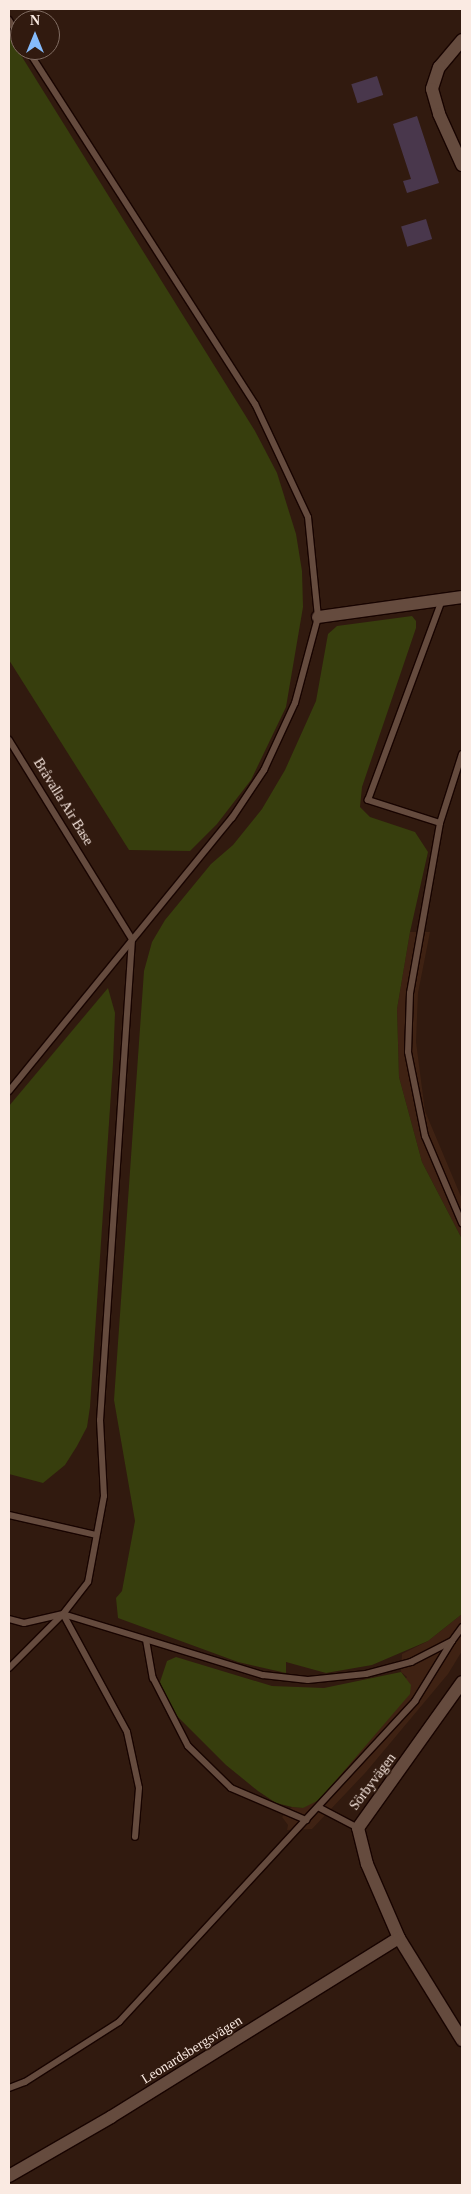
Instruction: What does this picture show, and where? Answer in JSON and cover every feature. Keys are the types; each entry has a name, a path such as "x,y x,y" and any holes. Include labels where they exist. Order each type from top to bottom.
{"street":[{"path":"462,40 439,67 432,89 438,114 462,165"},
{"path":"318,617 462,597"},
{"name":"Sörbyvägen","path":"462,1682 358,1828 367,1864 399,1938 462,2040"},
{"name":"Leonardsbergsvägen","path":"9,2176 112,2117 399,1938"}],"lane":[{"path":"9,1091 232,818 264,770 295,703 318,617 308,517 255,404 34,60"},
{"path":"440,823 368,800 442,599"},
{"name":"Bråvalla Air Base","path":"9,740 132,939"},
{"path":"462,754 440,823 410,992 408,1052 425,1136 462,1223"},
{"path":"9,1668 63,1614 88,1582 104,1496 100,1420 132,939"},
{"path":"9,1515 96,1535"},
{"path":"63,1614 127,1732 139,1788 135,1837"},
{"path":"9,1619 24,1623 63,1614 263,1675 308,1680 366,1674 411,1662 452,1641"},
{"path":"9,2088 25,2082 119,2022 415,1701 462,1627"},
{"path":"146,1640 153,1678 188,1746 231,1788 306,1820"},
{"path":"318,1807 358,1828"}],"shaded area":[{"path":"410,932 430,932 418,993 416,1042 425,1111 462,1199 462,1239 422,1162 399,1077 397,1009"},
{"path":"462,1614 462,1651 448,1674 366,1772 312,1829 287,1830 288,1825 282,1817 292,1807 303,1808 407,1677 401,1672 402,1654 428,1641"}],"green space":[{"path":"9,36 10,60 24,60 255,431 277,473 296,534 302,571 303,607 286,707 251,780 217,824 190,851 129,850 9,660"},
{"path":"412,616 416,621 416,628 362,787 360,807 370,817 415,832 428,852 410,932 397,1009 399,1077 422,1162 462,1239 462,1614 428,1641 372,1665 326,1673 286,1662 286,1673 238,1662 118,1618 116,1598 122,1591 135,1521 114,1400 144,971 152,942 165,920 211,864 233,845 262,809 285,770 316,701 328,634 337,626"},
{"path":"108,988 115,1013 113,1063 90,1407 87,1427 77,1446 65,1465 43,1483 9,1474 9,1106"},
{"path":"176,1657 272,1686 324,1688 401,1672 411,1685 410,1694 319,1800 303,1808 292,1807 276,1803 258,1791 226,1765 176,1715 165,1699 160,1682 167,1661"}],"building":[{"path":"377,76 383,95 358,103 351,84"},
{"path":"417,116 439,183 407,193 403,181 411,179 393,124"},
{"path":"426,219 432,239 407,247 401,227"}]}
